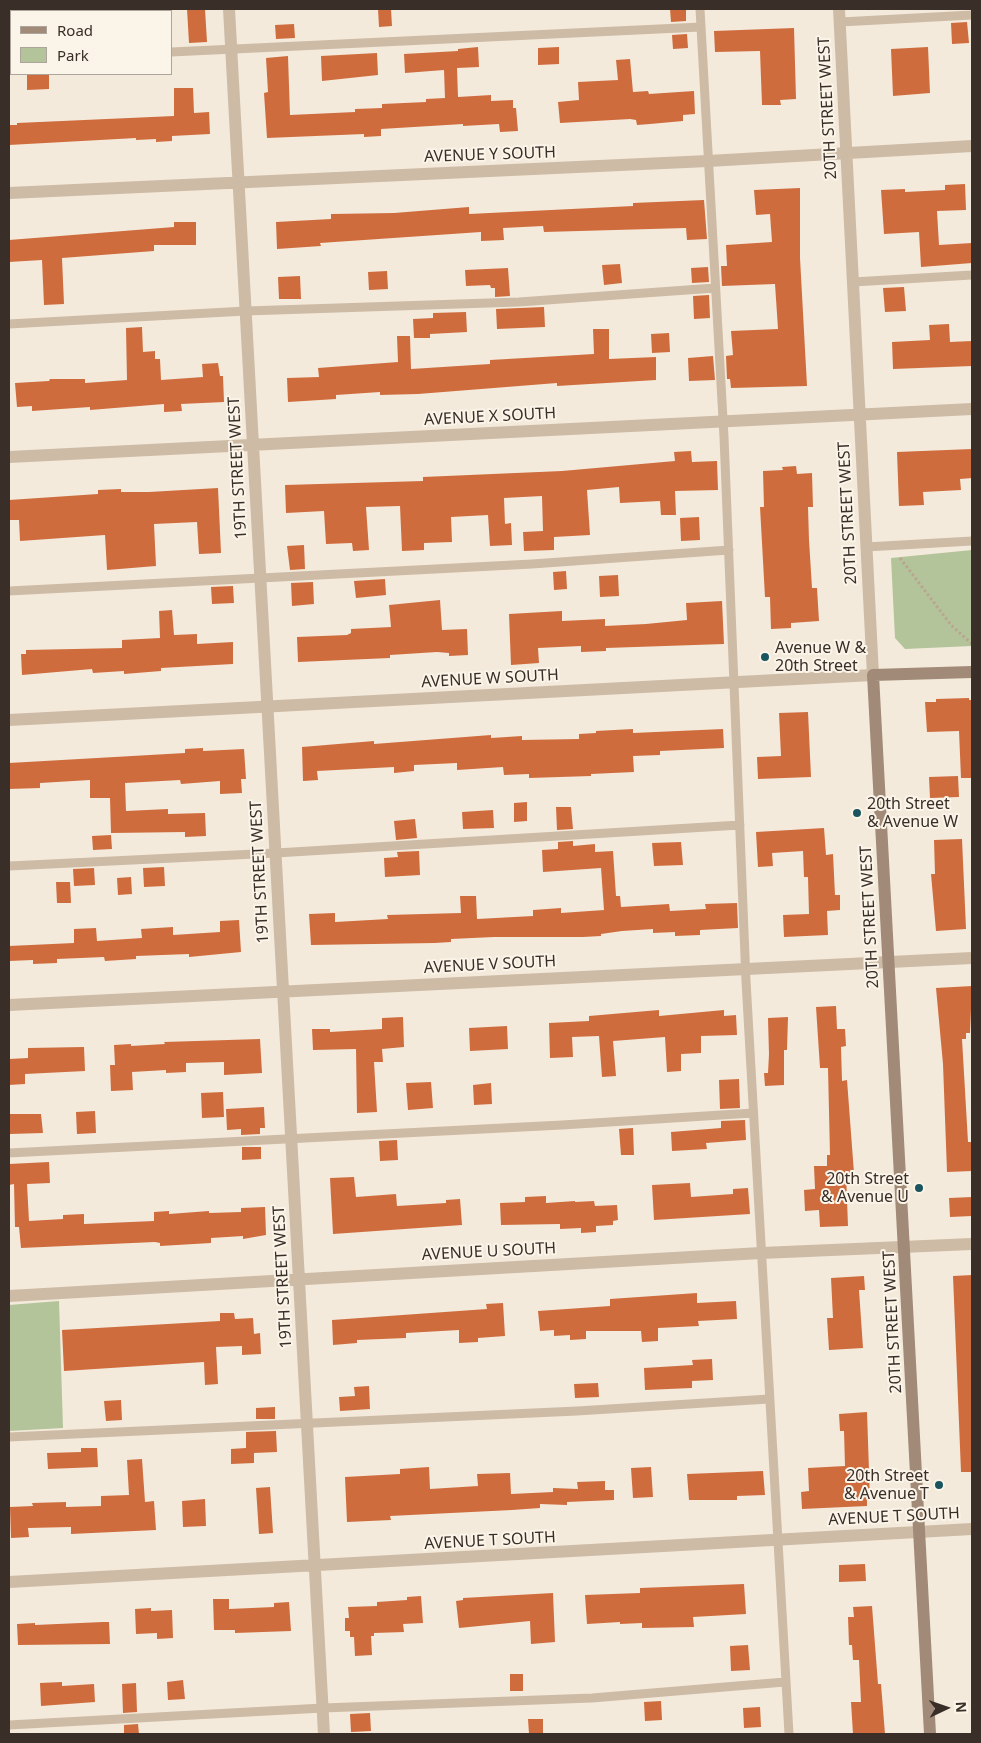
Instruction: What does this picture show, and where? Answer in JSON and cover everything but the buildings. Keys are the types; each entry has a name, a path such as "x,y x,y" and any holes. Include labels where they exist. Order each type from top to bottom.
{"main road":[{"name":"AVENUE W SOUTH","path":"873,675 972,672"},
{"name":"20TH STREET WEST","path":"873,675 930,1734"}],"street":[{"name":"19TH STREET WEST","path":"229,9 324,1734"},
{"name":"20TH STREET WEST","path":"839,9 873,675"},
{"name":"AVENUE Y SOUTH","path":"9,194 238,182 708,162 847,152 972,146"},
{"name":"AVENUE X SOUTH","path":"9,457 972,409"},
{"name":"AVENUE W SOUTH","path":"9,720 873,675"},
{"name":"AVENUE V SOUTH","path":"9,1005 972,958"},
{"name":"AVENUE U SOUTH","path":"9,1296 761,1253 972,1244"},
{"name":"AVENUE T SOUTH","path":"9,1582 315,1567 972,1529"}],"lane":[{"path":"700,9 729,550 746,969 789,1734"},
{"path":"840,22 972,15"},
{"path":"172,52 701,27"},
{"path":"854,282 972,275"},
{"path":"9,324 246,311 518,302 715,288"},
{"path":"866,547 972,541"},
{"path":"9,591 532,564 729,550"},
{"path":"9,866 276,853 740,825"},
{"path":"9,1153 562,1125 754,1112"},
{"path":"9,1437 307,1422 577,1412 769,1399"},
{"path":"9,1725 323,1708 592,1698 785,1682"}],"path":[{"path":"890,546 951,624 972,644"}],"green space":[{"path":"972,550 972,646 905,649 895,638 891,558"},
{"path":"59,1301 63,1428 9,1431 9,1305"}],"place":[{"name":"Avenue W & 20th Street","path":"765,657"},
{"name":"20th Street & Avenue W","path":"857,813"},
{"name":"20th Street & Avenue U","path":"919,1188"},
{"name":"20th Street & Avenue T","path":"939,1485"}]}
